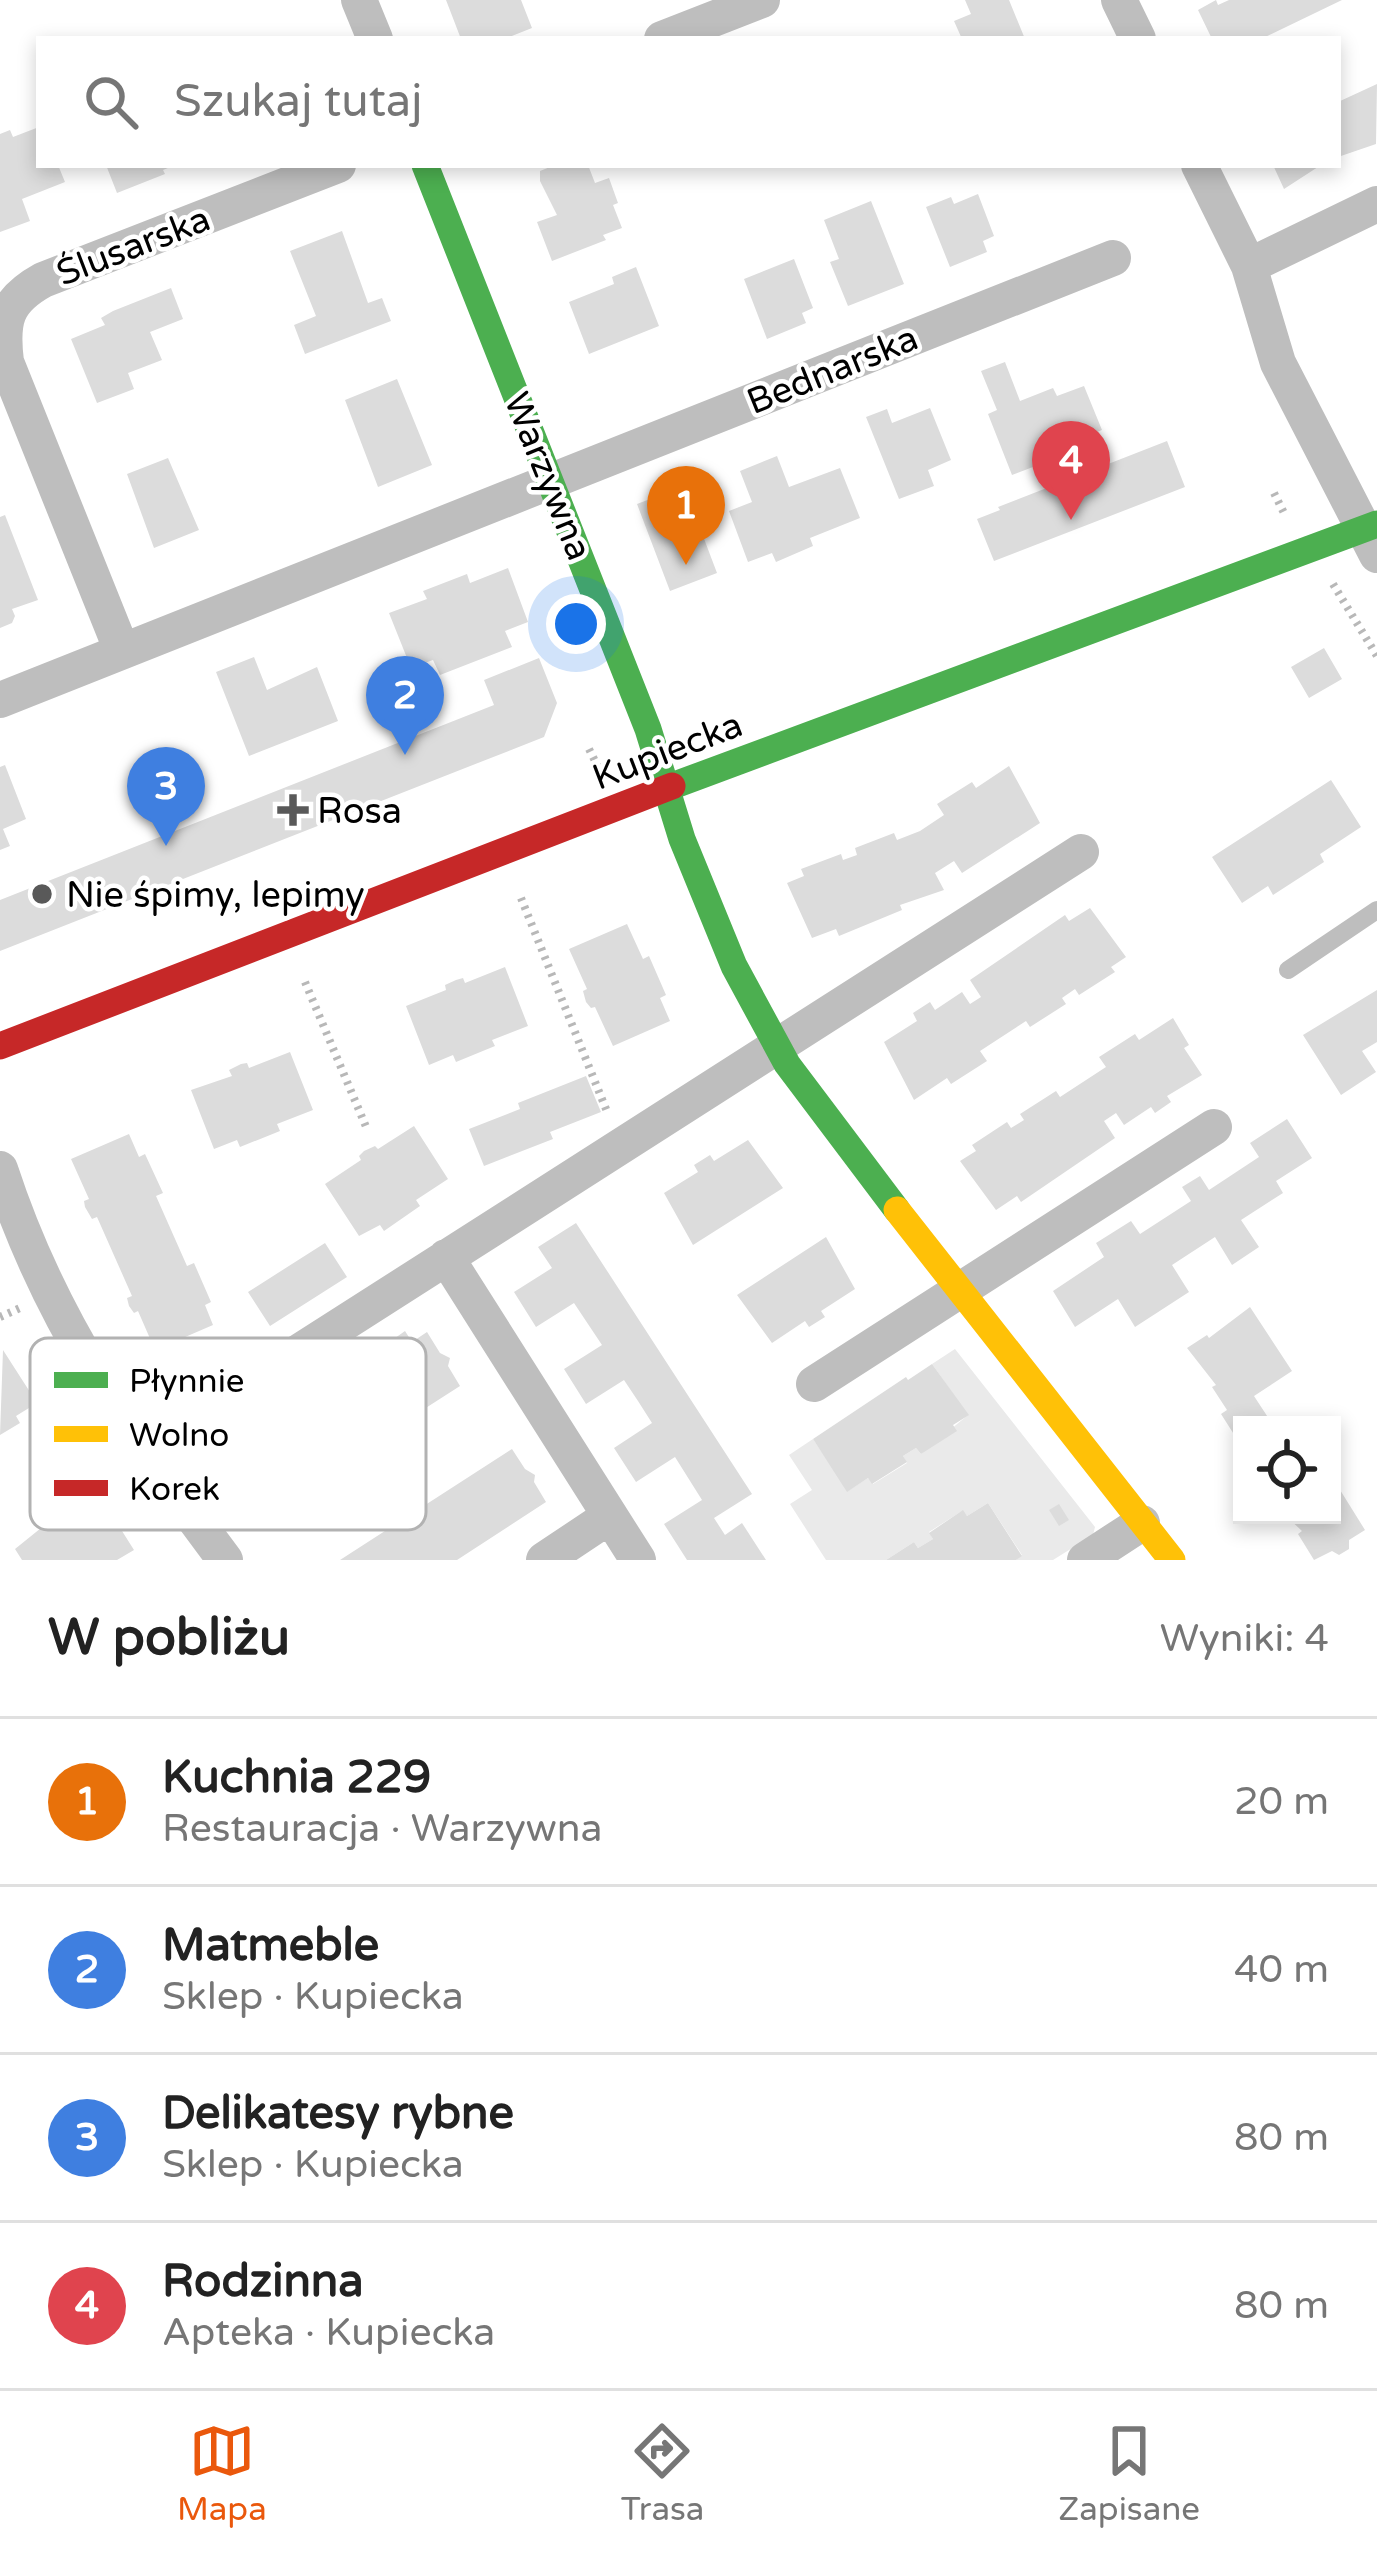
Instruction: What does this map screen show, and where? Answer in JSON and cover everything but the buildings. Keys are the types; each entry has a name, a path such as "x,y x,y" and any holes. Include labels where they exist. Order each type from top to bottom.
{"street":[{"path":"359,0 374,36"},
{"path":"670,36 762,0"},
{"path":"1119,0 1137,36"},
{"name":"Ślusarska","path":"122,651 6,362 2,332 6,316 16,299 43,280 330,168"},
{"name":"Warzywna","path":"425,168 648,729 664,789 734,966 776,1046 800,1085 960,1293 1172,1560"},
{"path":"1200,168 1249,266 1278,363 1372,536"},
{"path":"1249,266 1377,204"},
{"name":"Bednarska","path":"0,700 1113,258"},
{"name":"Kupiecka","path":"0,1046 664,789 1372,536"},
{"path":"319,1338 1081,852"},
{"path":"814,1384 1214,1127"},
{"path":"0,1168 28,1246 72,1338"},
{"path":"446,1257 638,1560"},
{"path":"544,1560 610,1516"},
{"path":"1085,1560 1142,1522"},
{"path":"203,1530 225,1560"}],"lane":[{"path":"1288,970 1377,910"}],"path":[{"path":"521,898 621,1145"},
{"path":"304,982 367,1129"}],"shaded area":[{"path":"955,1349 1095,1527 1093,1535 1053,1560 1016,1560 1022,1555 988,1503 967,1516 962,1511 929,1532 933,1539 918,1548 914,1542 886,1560 826,1560 790,1504 812,1490 789,1455 813,1439 848,1491 868,1478 873,1484 907,1463 903,1456 916,1448 921,1454 968,1415 932,1364"}],"traffic: fast":[{"path":"426,168 648,729 682,839 734,966 787,1064 897,1210"},
{"path":"672,786 1377,524"}],"traffic: slow":[{"path":"897,1210 1172,1560"}],"traffic: jam":[{"path":"0,1046 672,786"}],"place":[{"name":"Rodzinna","path":"1071,520"},
{"name":"Kuchnia 229","path":"686,565"},
{"name":"Matmeble","path":"405,755"},
{"name":"Rosa","path":"293,810"},
{"name":"Delikatesy rybne","path":"166,846"},
{"name":"Nie śpimy, lepimy","path":"42,894"}]}
